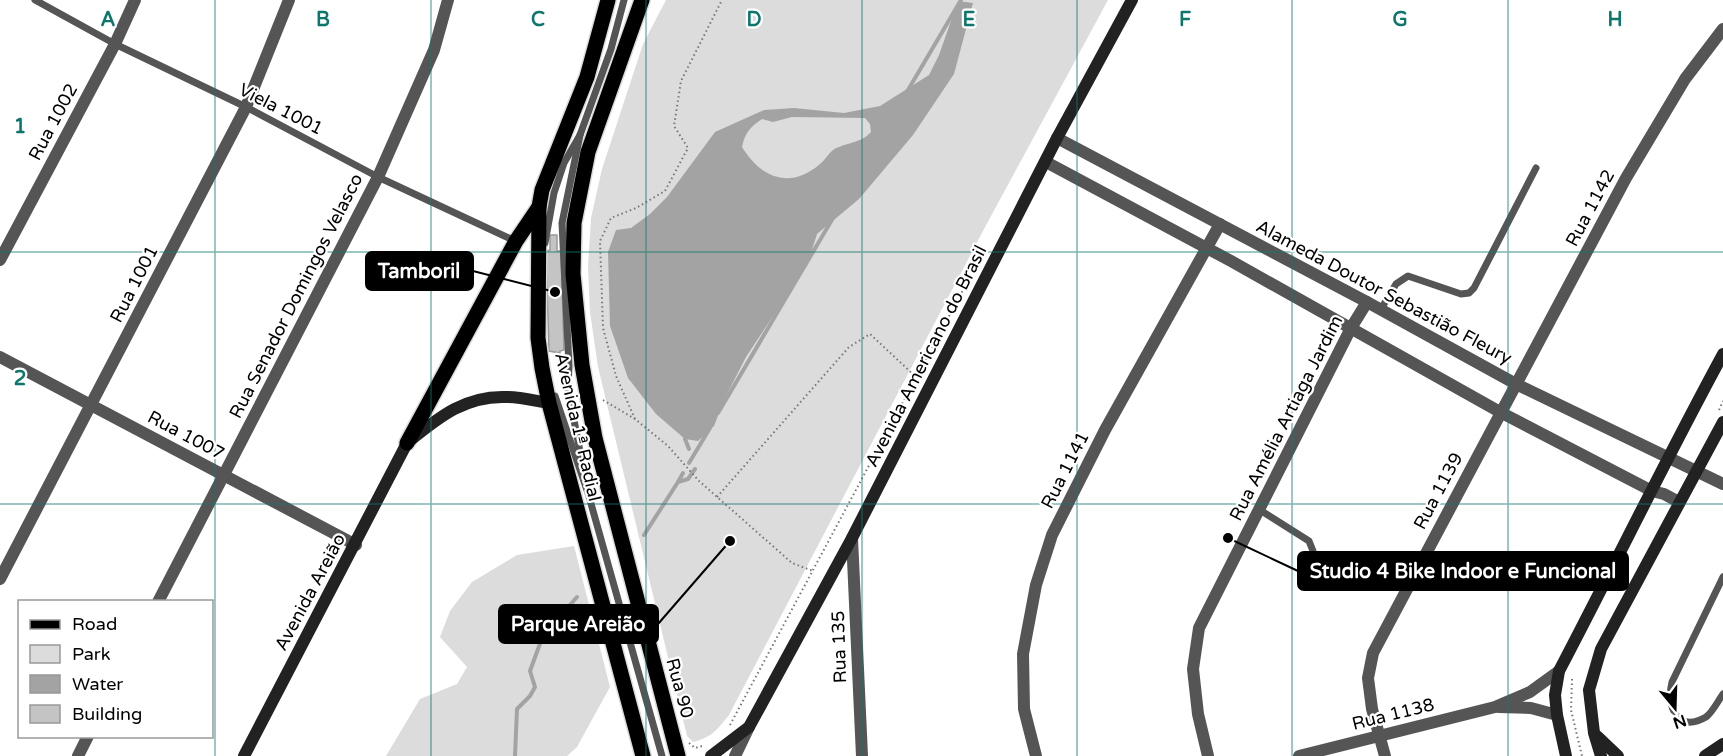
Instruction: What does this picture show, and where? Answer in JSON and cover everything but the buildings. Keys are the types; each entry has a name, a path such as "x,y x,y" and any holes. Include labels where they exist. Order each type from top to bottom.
{"main road":[{"name":"Avenida 1ª Radial","path":"608,0 587,77 542,190 539,207 538,338 549,404 643,756"},
{"name":"Avenida 1ª Radial","path":"626,561 595,438 582,365 573,274 573,243 574,223 588,152 642,2"},
{"path":"407,443 516,241 539,207"},
{"name":"Rua 90","path":"626,561 678,756"}],"street":[{"name":"Rua 1002","path":"0,260 115,44 135,0"},
{"name":"Rua 1001","path":"0,579 246,107 289,0"},
{"name":"Rua Senador Domingos Velasco","path":"159,600 378,177 434,50 448,0"},
{"name":"Avenida Americano do Brasil","path":"735,756 852,537 1057,138 1132,0"},
{"name":"Rua 1142","path":"1500,412 1626,178 1685,79 1723,29"},
{"name":"Alameda Doutor Sebastião Fleury","path":"1057,138 1381,309 1516,384 1723,484"},
{"path":"1046,162 1352,328 1500,412 1652,491 1679,502"},
{"name":"Rua 1141","path":"1036,756 1024,709 1023,654 1036,585 1052,534 1105,430 1220,224"},
{"name":"Rua Amélia Artiaga Jardim","path":"1208,756 1198,714 1193,669 1199,628 1367,302"},
{"path":"1566,756 1555,695 1559,672 1667,458 1723,354"},
{"name":"Rua 1007","path":"0,357 356,545"},
{"path":"407,443 456,407 479,398 508,396 549,404"},
{"name":"Rua 1139","path":"1385,756 1371,709 1368,678 1373,653 1500,412"},
{"path":"1601,756 1594,733 1589,690 1601,649 1723,422"},
{"name":"Avenida Areião","path":"244,756 356,545 407,443"},
{"name":"Rua 135","path":"852,537 862,756"},
{"name":"Rua 1138","path":"1299,756 1495,706 1530,692 1559,672"},
{"name":"Rua 1138","path":"1495,706 1531,708 1557,715"},
{"name":"Avenida Americano do Brasil","path":"708,751 749,727"},
{"path":"1594,733 1618,756"},
{"path":"78,756 87,738"},
{"path":"1704,755 1723,744"}],"lane":[{"name":"Viela 1001","path":"35,0 115,44 246,107 378,177 516,241"},
{"path":"588,493 568,389 569,366 562,223 580,135 611,49 624,0"},
{"path":"580,135 564,163 554,193 544,249 545,353 555,399 588,493 662,756"},
{"path":"1381,309 1396,284 1408,276 1461,294 1469,293 1474,288 1536,168"},
{"path":"1260,510 1309,541 1313,551 1307,567"},
{"path":"1723,577 1672,682 1669,695 1670,707 1677,717 1689,722 1707,717 1723,694"}],"path":[{"path":"635,419 616,376 603,328 600,241 611,218 636,208 665,191 688,148 674,126 681,81 722,0"},
{"path":"726,731 989,241"},
{"path":"717,497 849,347 870,334 916,377"},
{"path":"600,399 635,419 668,446 699,481 792,563 813,571"},
{"path":"683,736 695,747 708,751"}],"green space":[{"path":"666,0 1108,0 984,229 729,715 714,732 693,742 687,736 598,367 590,312 588,266 591,218 602,169 643,44"},
{"path":"574,546 610,687 577,747 567,756 386,756 420,699 457,684 467,667 440,637 450,611 472,582 517,555"}],"water":[{"path":"958,1 973,3 954,74 913,135 859,199 817,234 811,253 795,283 746,357 724,400 714,426 698,441 685,439 656,414 628,378 610,326 608,252 616,230 631,228 650,214 667,197 715,132 764,110 794,108 844,113 880,106 929,75 939,55","holes":["792,117 865,118 870,124 871,132 867,136 833,150 820,164 798,177 777,177 767,173 750,158 742,147 749,131 762,119 773,122"]}],"waterway":[{"path":"908,90 961,0"},
{"path":"718,413 833,218"},
{"path":"689,463 710,428"},
{"path":"685,439 689,449"},
{"path":"644,535 678,482 688,479 695,469"},
{"path":"678,482 683,473"},
{"path":"515,756 517,709 530,696 535,687 530,671 549,619 558,610 569,606 577,597"}],"place":[{"name":"Tamboril","path":"555,292"},
{"name":"Studio 4 Bike Indoor e Funcional","path":"1228,538"},
{"name":"Parque Areião","path":"730,541"}]}
